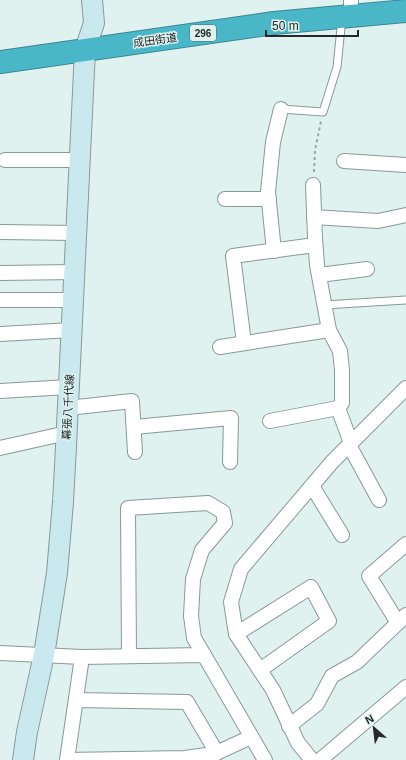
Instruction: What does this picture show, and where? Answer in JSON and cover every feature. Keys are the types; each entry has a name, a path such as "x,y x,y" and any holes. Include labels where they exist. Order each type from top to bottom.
{"highway":[{"name":"成田街道","path":"0,62 274,23 348,10 406,11"}],"main road":[{"name":"幕張八千代線","path":"23,760 27,732 44,655 57,573 67,433 86,50 94,23 92,0"}],"street":[{"path":"274,251 268,192 273,142 281,109"},
{"path":"5,160 80,160"},
{"path":"344,161 406,165"},
{"path":"270,421 338,408 342,403 342,370 340,351 329,330 315,245 313,185"},
{"path":"225,199 269,199"},
{"path":"314,217 378,221 406,215"},
{"path":"0,232 77,233"},
{"path":"244,343 233,256 315,245"},
{"path":"319,275 367,269"},
{"path":"0,273 75,272"},
{"path":"0,300 74,300"},
{"path":"0,334 72,330"},
{"path":"220,347 329,330"},
{"path":"0,391 69,387"},
{"path":"312,760 298,743 273,690 236,634 231,602 241,569 332,462 406,388"},
{"path":"68,408 132,401 135,452"},
{"path":"338,408 350,444 379,500"},
{"path":"134,427 231,418 230,462"},
{"path":"0,448 67,433"},
{"path":"312,486 342,535"},
{"path":"129,656 128,508 208,504 223,512 226,523 202,550 193,579 191,616 194,638 265,760"},
{"path":"290,726 317,704 332,676 357,662 402,619 369,576 406,544"},
{"path":"236,634 311,587 330,621 260,670"},
{"path":"0,653 82,657 204,655"},
{"path":"82,657 67,760 185,758 214,754 252,737"},
{"path":"320,760 406,687"},
{"path":"76,700 187,702 217,752"}],"lane":[{"path":"281,109 323,112 337,67 348,10"},
{"path":"324,305 406,300"}],"path":[{"path":"313,185 316,150 323,112"}]}
